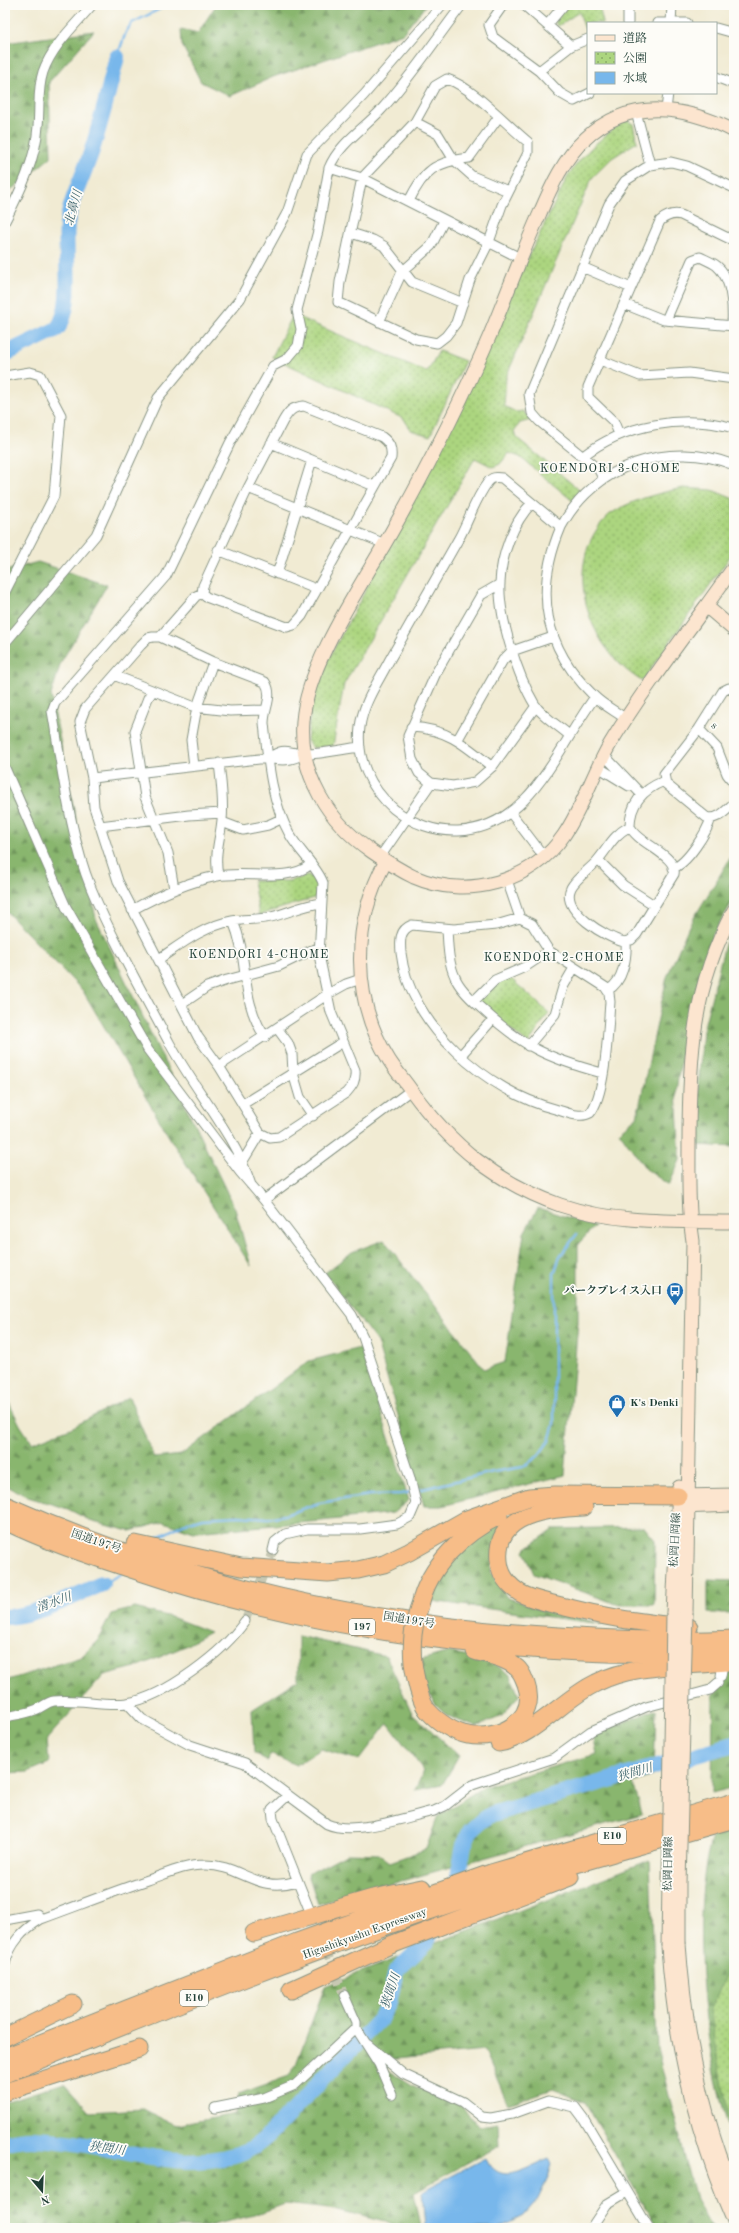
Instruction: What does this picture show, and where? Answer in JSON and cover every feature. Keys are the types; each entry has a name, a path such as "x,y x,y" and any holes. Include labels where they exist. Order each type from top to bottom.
{"highway":[{"path":"5,1505 94,1533 196,1559 241,1567 328,1573 358,1570 384,1564 409,1552 467,1519 510,1502 536,1496 555,1495 683,1501"},
{"path":"285,1613 354,1633 473,1650 495,1656 517,1668 521,1673 529,1696 527,1706 517,1722 500,1733 478,1736 455,1730 428,1712 409,1664 404,1645 406,1623 428,1582 446,1557 464,1538 486,1523 508,1512 532,1507 683,1501"},
{"name":"国道197号","path":"5,1505 69,1533 137,1557 192,1574 280,1597 354,1613 463,1630 629,1640 734,1639"},
{"path":"584,1506 539,1511 522,1519 509,1530 503,1538 498,1555 502,1572 512,1587 533,1599 599,1616 654,1625 734,1628"},
{"path":"416,1606 420,1583 439,1553 450,1540 480,1514"},
{"name":"国道197号","path":"5,1521 54,1542 146,1574 221,1597 285,1613 392,1632 492,1644 599,1652 726,1667"},
{"path":"409,1664 413,1700 421,1714 433,1727 455,1741 485,1746 504,1742 527,1732 566,1700 610,1677 641,1670 726,1667"},
{"name":"Higashikyushu Expressway","path":"496,1888 734,1802"},
{"name":"Higashikyushu Expressway","path":"5,2056 378,1912 496,1888 734,1819"},
{"path":"254,1934 378,1912 496,1888"},
{"path":"291,1990 388,1946 496,1888"},
{"name":"Higashikyushu Expressway","path":"5,2074 149,2015 378,1912"},
{"path":"5,2036 73,2004"},
{"path":"5,2092 139,2049"}],"street":[{"path":"5,221 31,161 38,127 38,91 44,70 59,44 92,5"},
{"path":"5,643 96,535 158,398 240,299 287,213 307,154 364,95 442,5"},
{"path":"251,1185 243,1161 171,1046 91,887 80,850 66,788 52,711 55,703 166,576 230,442 273,366 287,359 298,346 301,329 297,310 318,231 329,168 333,158 342,147 386,104 462,5"},
{"path":"503,5 489,25 493,36 539,71 560,93 574,101 588,94"},
{"path":"524,5 548,24 571,46"},
{"path":"548,24 564,5"},
{"path":"628,5 628,22"},
{"path":"671,22 672,5"},
{"path":"717,28 734,33"},
{"path":"539,71 571,46 587,39"},
{"path":"717,77 734,84"},
{"path":"447,79 454,82 476,97 498,118 528,142 528,153 508,191 489,242 470,280 456,323 446,336 437,343 416,339 338,302 340,282 362,178 415,122 435,86 447,79"},
{"path":"666,110 668,94"},
{"path":"734,131 710,119 689,113 666,110 636,112 607,122 585,138 568,158 551,188 520,258 490,334 422,478 336,629 315,671 306,695 302,723 304,754 310,777 335,820 345,830 383,859 413,876 440,884 470,887 507,880 527,870 547,855 571,825 604,755 626,719 734,567"},
{"path":"636,112 650,165"},
{"path":"409,201 418,183 433,168 448,160 469,158 498,118"},
{"path":"415,122 438,134 454,160 472,176 508,191"},
{"path":"604,478 598,470 536,417 529,403 529,394 609,204 625,181 650,165 671,162 688,166 734,188"},
{"path":"329,168 362,178 409,201 444,221 520,258"},
{"path":"619,434 614,422 588,396 588,387 658,226 666,216 673,214 682,215 734,241"},
{"path":"379,322 404,270 431,246 444,221"},
{"path":"351,233 373,240 384,246 412,282 463,303"},
{"path":"624,304 666,320 733,326 733,314 726,277 717,266 700,257 692,260 666,320"},
{"path":"582,267 631,288"},
{"path":"600,360 640,376 689,373 734,379"},
{"path":"5,376 30,372 40,374 61,415 54,496 5,592"},
{"path":"304,406 382,437 388,441 392,450 391,458 302,616 294,625 288,626 206,597 202,593 203,586 218,550 248,488 289,410 295,407 304,406"},
{"path":"582,457 619,434 651,426 681,422 714,424 734,428"},
{"path":"271,444 374,486"},
{"path":"626,719 595,697 572,670 557,648 553,637 548,622 545,596 547,568 553,546 561,527 581,499 604,478 630,465 662,456 694,454 711,457 734,465"},
{"path":"277,574 312,460"},
{"path":"561,527 502,478 495,477 489,480 460,537 418,607 363,710 360,747 365,770 377,792 390,806 407,818 426,826 448,832 469,831 481,828 499,821 521,804 537,786 595,697"},
{"path":"248,488 385,544"},
{"path":"532,503 526,509 506,550 500,584 512,652 520,676 536,706 569,735"},
{"path":"218,550 316,589"},
{"path":"500,584 481,595 436,673 408,736 412,759 419,773 431,783 453,786 475,782 492,767 536,706"},
{"path":"160,637 196,596 202,593"},
{"path":"706,606 734,630"},
{"path":"160,637 213,662 265,682 270,689 270,696 264,710 268,758 276,805 281,819 290,836 310,865 320,874 323,883 319,948 327,995 342,1042 355,1070 356,1078 354,1085 346,1093 279,1137 270,1138 260,1134 219,1066 198,1036 118,881 94,807 92,778 80,722 85,709 116,676 148,638 160,637"},
{"path":"458,739 497,666 512,652 553,637"},
{"path":"194,766 191,740 197,708 213,662"},
{"path":"116,676 197,708 230,711 264,710"},
{"path":"664,781 666,770 699,728 723,691 729,688 734,690"},
{"path":"154,691 148,698 135,731 145,797 168,853 174,889"},
{"path":"411,728 425,728 458,739 492,767"},
{"name":"s","path":"699,728 717,748 727,774 734,783"},
{"path":"92,778 268,758 280,761 294,759 304,754 360,747"},
{"path":"604,755 642,795"},
{"path":"218,876 216,849 222,818 223,795 219,763"},
{"path":"598,767 642,795"},
{"path":"5,768 66,908 148,1050 352,1316 363,1337 410,1478 416,1504 410,1517 397,1524 360,1529 300,1531 285,1534 276,1542 273,1550"},
{"path":"664,781 654,785 642,795 633,808 630,826 634,833 670,862 674,868"},
{"path":"664,781 703,816 711,818 718,816 734,803"},
{"path":"431,783 407,818 383,859 367,904 360,952 361,979 369,1015 377,1037 389,1060 436,1123 465,1151 496,1174 534,1194 573,1209 612,1218 734,1222"},
{"path":"510,812 539,850 547,855"},
{"path":"100,826 155,820 189,814 222,818 243,830 281,819"},
{"path":"626,942 637,934 672,878 674,868 683,862 705,833 711,818"},
{"path":"626,942 614,939 592,927 581,916 571,900 572,886 598,860 616,834 630,826"},
{"path":"598,860 623,885 654,905"},
{"path":"132,910 174,889 218,876 239,873 291,875 302,871 310,865"},
{"path":"507,880 520,918"},
{"path":"159,959 186,940 233,921 259,920 308,905 321,903"},
{"name":"松岡日岡線","path":"734,910 709,965 700,998 693,1036 689,1091 690,1221 685,1241 683,1501 673,2010 688,2089 710,2163 734,2222"},
{"path":"520,918 532,924 549,951 608,990 610,1002 602,1073 594,1108 588,1114 579,1115 546,1107 506,1089 461,1055 430,1023 409,987 402,957 401,936 405,928 416,925 447,929 496,925 520,918"},
{"path":"233,921 242,946 252,1014 265,1036"},
{"path":"447,929 450,965 455,979 474,1001 493,1019 528,1046 556,1060 602,1073"},
{"path":"608,990 617,981 626,958 626,942"},
{"path":"182,1004 207,987 245,974 279,966 319,948"},
{"path":"474,1001 495,980 525,967 549,951"},
{"path":"528,1046 554,1014 563,987 574,968"},
{"path":"219,1066 327,995 346,984 361,979"},
{"path":"461,1055 493,1019"},
{"path":"277,1028 288,1043 292,1054 293,1073 300,1097 313,1116"},
{"path":"243,1104 342,1042"},
{"path":"264,1200 411,1090"},
{"path":"243,1161 260,1134"},
{"path":"683,1501 734,1495"},
{"path":"683,1501 734,1505"},
{"path":"5,1717 35,1710 53,1701 128,1703 152,1696 221,1649 235,1636 245,1621"},
{"path":"128,1703 142,1719 190,1745 245,1763 287,1796 327,1824 336,1828 372,1825 434,1811 445,1806 472,1785 554,1758 591,1731 646,1707 710,1690 726,1667"},
{"path":"287,1796 272,1810 273,1819 309,1909"},
{"path":"5,1964 13,1942 28,1927 41,1919 193,1865 220,1867 237,1871 254,1881 268,1885 284,1885 298,1881"},
{"path":"5,1920 37,1914 41,1919"},
{"name":"松岡日岡線","path":"674,1945 695,2066 711,2128 734,2192"},
{"path":"344,1995 356,2022 356,2028 379,2064 392,2095"},
{"path":"214,2108 264,2098 295,2085 356,2028"},
{"path":"367,2044 403,2074 463,2102 482,2117 491,2118 512,2114 548,2101 575,2107 649,2228"},
{"path":"591,2228 607,2204 627,2192"}],"green space":[{"path":"216,5 426,5 403,33 273,77 230,96 201,82 182,45 181,29 198,33"},
{"path":"568,5 602,5 599,6 603,22 587,22 587,35 579,12 558,26 555,22"},
{"path":"94,31 49,82 51,157 5,195 5,43"},
{"path":"626,120 633,124 637,142 612,158 592,178 506,377 504,406 516,412 523,411 531,420 520,423 514,431 516,437 583,493 574,502 520,457 509,453 500,464 493,467 475,458 344,684 333,746 313,748 307,741 311,706 318,678 360,601 568,176 594,145"},
{"path":"293,315 427,372 439,351 465,361 430,436 411,430 404,419 272,357"},
{"path":"683,488 712,490 734,499 734,551 642,681 626,670 600,639 591,620 585,601 583,581 584,561 590,542 601,524 609,515 635,501"},
{"path":"38,562 107,585 61,662 51,695 96,919 235,1209 251,1266 171,1140 83,991 5,910 5,571"},
{"path":"734,852 734,899 713,934 690,1009 676,1090 680,1160 669,1185 646,1169 619,1131 637,1117 667,977 689,926"},
{"path":"307,876 314,877 317,882 318,890 314,898 259,915 253,881 289,881"},
{"path":"734,928 734,1147 698,1145 697,1101 703,1031 725,944"},
{"path":"509,977 549,1013 528,1044 477,1000 494,985"},
{"path":"538,1208 595,1226 578,1244 578,1322 565,1475 442,1506 424,1506 377,1342 325,1273 352,1252 384,1240 484,1369 505,1362 524,1233"},
{"path":"360,1348 409,1500 393,1513 194,1532 164,1522 130,1531 93,1522 68,1509 28,1497 5,1485 5,1395 20,1425 32,1443 73,1427 129,1397 154,1458 181,1455 309,1361"},
{"path":"509,1518 495,1547 491,1572 507,1598 601,1624 431,1601 445,1569 474,1539"},
{"path":"644,1527 655,1540 654,1605 619,1605 534,1574 524,1550 554,1529"},
{"path":"708,1580 734,1581 734,1613 708,1613"},
{"path":"135,1608 174,1618 210,1632 183,1647 139,1666 104,1675 47,1739 49,1763 28,1772 5,1773 5,1681 81,1657 98,1640 111,1614"},
{"path":"298,1636 386,1656 412,1713 459,1756 442,1785 415,1790 424,1771 388,1723 359,1760 321,1749 296,1765 270,1754 268,1761 254,1753 252,1710 298,1680"},
{"path":"449,1652 491,1661 511,1676 519,1696 502,1716 476,1727 450,1717 436,1705 427,1690 421,1674 421,1660"},
{"path":"734,1672 734,1787 712,1793 713,1696 730,1673"},
{"path":"656,1709 654,1775 633,1783 642,1814 318,1904 308,1874 348,1853 379,1854 390,1862 426,1849 438,1816 483,1787 597,1754 593,1735"},
{"path":"734,1828 734,2142 723,2109 708,2031 703,1988 701,1945 705,1866 713,1833"},
{"path":"650,1860 657,2049 696,2200 712,2228 657,2228 585,2102 553,2089 508,2104 485,2051 373,2061 414,2086 461,2106 480,2126 498,2123 499,2146 414,2192 421,2228 398,2228 386,2222 338,2210 285,2204 254,2215 200,2228 5,2228 5,2102 64,2083 90,2112 143,2109 176,2125 236,2114 239,2094 289,2076 295,2067 325,1986"},
{"path":"734,1959 734,2149 710,2010"}],"water":[{"path":"486,2158 492,2167 499,2172 506,2174 523,2171 549,2159 552,2164 548,2178 538,2199 524,2215 498,2228 426,2228 423,2191"}],"waterway":[{"path":"117,57 126,32 132,23 168,5"},
{"name":"北鼻川","path":"5,354 57,329 62,319 66,307 68,279 66,237 67,225 71,206 96,138 117,57"},
{"path":"151,1541 183,1524 202,1518 238,1516 268,1518 285,1515 319,1503 370,1495 402,1494 493,1472 523,1467 538,1456 549,1441 554,1424 554,1274 560,1256 577,1234"},
{"path":"102,1584 123,1573"},
{"name":"清水川","path":"5,1617 18,1616 42,1609 67,1600 102,1584"},
{"name":"狭間川","path":"5,2143 25,2139 52,2140 83,2144 155,2158 180,2160 204,2160 227,2157 253,2148 270,2134 380,2019 389,2003 396,1971 427,1942 457,1881 464,1845 470,1831 481,1821 492,1814 734,1744"}],"tunnel":[{"path":"245,1621 273,1550"},
{"path":"311,1913 344,1995"}],"place":[{"name":"パークプレイス入口","path":"675,1306"},
{"name":"K's Denki","path":"617,1418"}],"district":[{"name":"KOENDORI 3-CHOME","path":"610,469"},
{"name":"KOENDORI 4-CHOME","path":"259,955"},
{"name":"KOENDORI 2-CHOME","path":"554,958"}]}
